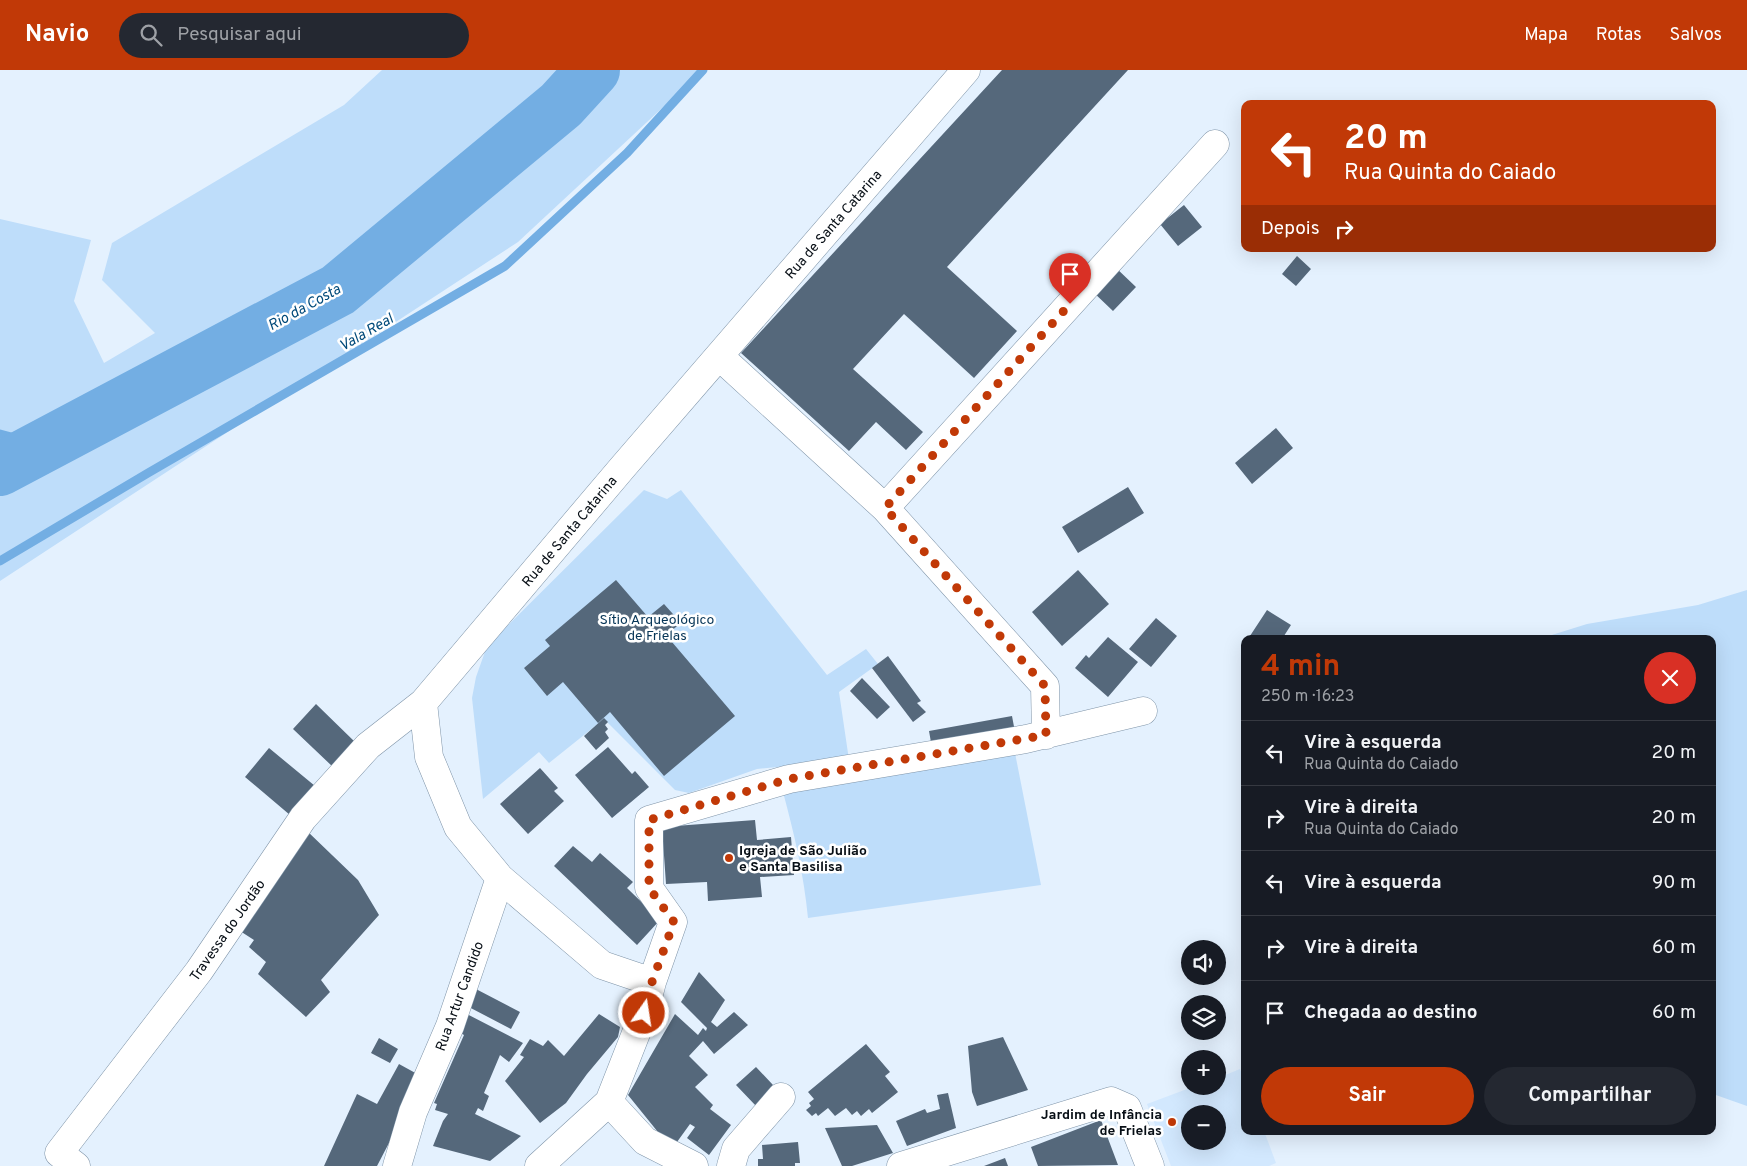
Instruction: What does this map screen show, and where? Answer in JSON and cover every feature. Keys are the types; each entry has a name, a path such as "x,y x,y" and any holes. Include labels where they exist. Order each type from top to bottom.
{"street":[{"name":"Rua de Santa Catarina","path":"423,703 966,70"},
{"path":"885,508 1216,144"},
{"path":"719,356 885,508 1045,686 1046,735"},
{"path":"423,703 429,757 458,827 500,878 602,965 652,982"},
{"name":"Travessa do Jordão","path":"76,1166 59,1153 199,971 303,818 368,746 423,703"},
{"path":"539,1166 609,1102 644,1013 652,982 674,922 649,888 649,820 789,779 1046,735 1142,710"},
{"name":"Rua Artur Candido","path":"397,1166 413,1112 450,1026 500,878"},
{"path":"730,1166 736,1149 781,1097"},
{"path":"901,1166 958,1158 1111,1101 1127,1108 1150,1166"},
{"path":"609,1102 645,1141 694,1166"}],"shaded area":[{"name":"Jardim de Infância de Frielas","path":"1240,1069 1241,1135 1266,1135 1276,1163 1269,1166 1171,1166 1147,1104 1181,1091 1181,1095 1226,1095 1226,1075"}],"green space":[{"path":"382,70 703,70 518,242 0,581 0,219 91,240 74,301 104,363 155,333 102,280 112,243 344,105"},
{"name":"Sítio Arqueológico de Frielas","path":"644,490 667,499 681,490 827,675 866,649 878,664 839,692 849,760 757,769 689,793 675,790 604,719 549,763 539,752 483,799 472,698 476,677 487,646"},
{"path":"1747,590 1747,1106 1716,1095 1716,635 1552,635 1587,624 1698,605"},
{"path":"1015,753 1041,885 808,918 798,854 783,792"}],"building":[{"path":"1002,70 1128,70 947,267 1017,331 974,378 904,314 853,369 923,432 906,450 876,422 849,451 741,353"},
{"path":"1184,205 1202,227 1178,246 1160,224"},
{"path":"1297,256 1311,269 1296,286 1282,274"},
{"path":"1114,266 1136,287 1113,311 1091,290"},
{"path":"1276,428 1293,448 1252,484 1235,463"},
{"path":"1128,487 1144,513 1078,553 1062,527"},
{"path":"1078,570 1109,604 1062,646 1032,612"},
{"path":"616,580 648,617 664,604 681,623 666,635 735,716 664,776 610,712 598,723 563,682 547,696 524,668 550,646 545,640"},
{"path":"1267,610 1291,625 1285,635 1251,635"},
{"path":"1156,618 1177,636 1151,667 1129,649"},
{"path":"1108,637 1138,662 1108,697 1075,668 1086,655 1089,658"},
{"path":"888,656 921,701 917,703 926,712 913,722 872,668"},
{"path":"862,678 890,707 877,719 850,691"},
{"path":"316,704 356,743 333,767 293,729"},
{"path":"1012,716 1015,732 932,748 929,731"},
{"path":"604,718 608,722 605,725 608,729 605,732 609,738 596,750 584,736"},
{"path":"608,747 632,774 635,771 649,787 612,818 575,775"},
{"path":"269,748 315,786 290,815 245,777"},
{"path":"540,768 558,788 554,791 564,801 528,834 500,804"},
{"name":"Igreja de São Julião e Santa Basilisa","path":"755,820 757,840 791,837 794,875 760,877 762,897 708,901 707,882 666,884 662,827"},
{"path":"306,830 358,880 379,915 321,980 330,992 306,1017 258,974 266,962 249,947 254,940 240,931"},
{"path":"573,846 592,862 600,853 633,882 627,888 660,920 637,945 554,866"},
{"path":"699,972 725,1000 711,1022 717,1027 734,1012 748,1025 714,1054 703,1041 689,1056 708,1075 695,1087 713,1105 710,1109 731,1125 709,1155 687,1138 695,1127 690,1124 677,1142 666,1142 628,1095 675,1014 698,1035 703,1028 706,1031 707,1028 681,1002"},
{"path":"474,988 520,1012 511,1029 465,1005"},
{"path":"463,1012 523,1043 509,1062 500,1055 484,1093 489,1096 483,1111 478,1108 475,1114 521,1136 490,1161 433,1146 443,1121 448,1114 435,1110 437,1104 434,1103 464,1035 457,1031"},
{"path":"599,1014 620,1027 618,1037 566,1103 540,1123 505,1081 524,1057 520,1055 530,1039 543,1046 548,1040 564,1056"},
{"path":"1003,1037 1028,1090 977,1106 972,1092 968,1046"},
{"path":"379,1038 398,1049 390,1063 371,1053"},
{"path":"866,1044 890,1072 885,1076 898,1092 872,1113 869,1109 861,1116 857,1111 852,1115 846,1108 835,1116 828,1108 818,1116 816,1113 812,1116 806,1110 811,1106 809,1103 814,1099 808,1092"},
{"path":"399,1064 419,1075 402,1118 377,1166 324,1166 357,1094 377,1104"},
{"path":"756,1067 773,1085 756,1106 736,1085"},
{"path":"948,1093 956,1128 907,1146 896,1121 925,1109 927,1113 940,1109 937,1095"},
{"path":"1101,1120 1118,1165 1038,1166 1031,1147"},
{"path":"877,1125 893,1153 852,1166 842,1166 825,1128"},
{"path":"798,1142 800,1163 795,1163 795,1166 758,1166 758,1159 763,1159 762,1145"},
{"path":"1005,1158 1008,1166 984,1166"}],"waterway":[{"name":"Rio da Costa","path":"0,469 338,290 561,105 593,70"},
{"name":"Vala Real","path":"0,561 505,266 627,153 703,70"},
{"path":"0,434 15,438 21,457"}],"place":[{"name":"Igreja de São Julião e Santa Basilisa","path":"729,858"},
{"name":"Jardim de Infância de Frielas","path":"1172,1122"}],"route":[{"path":"644,1013 652,982 674,922 649,888 649,820 683,812 789,779 1026,740 1046,735 1045,686 885,508 1070,304"}]}
